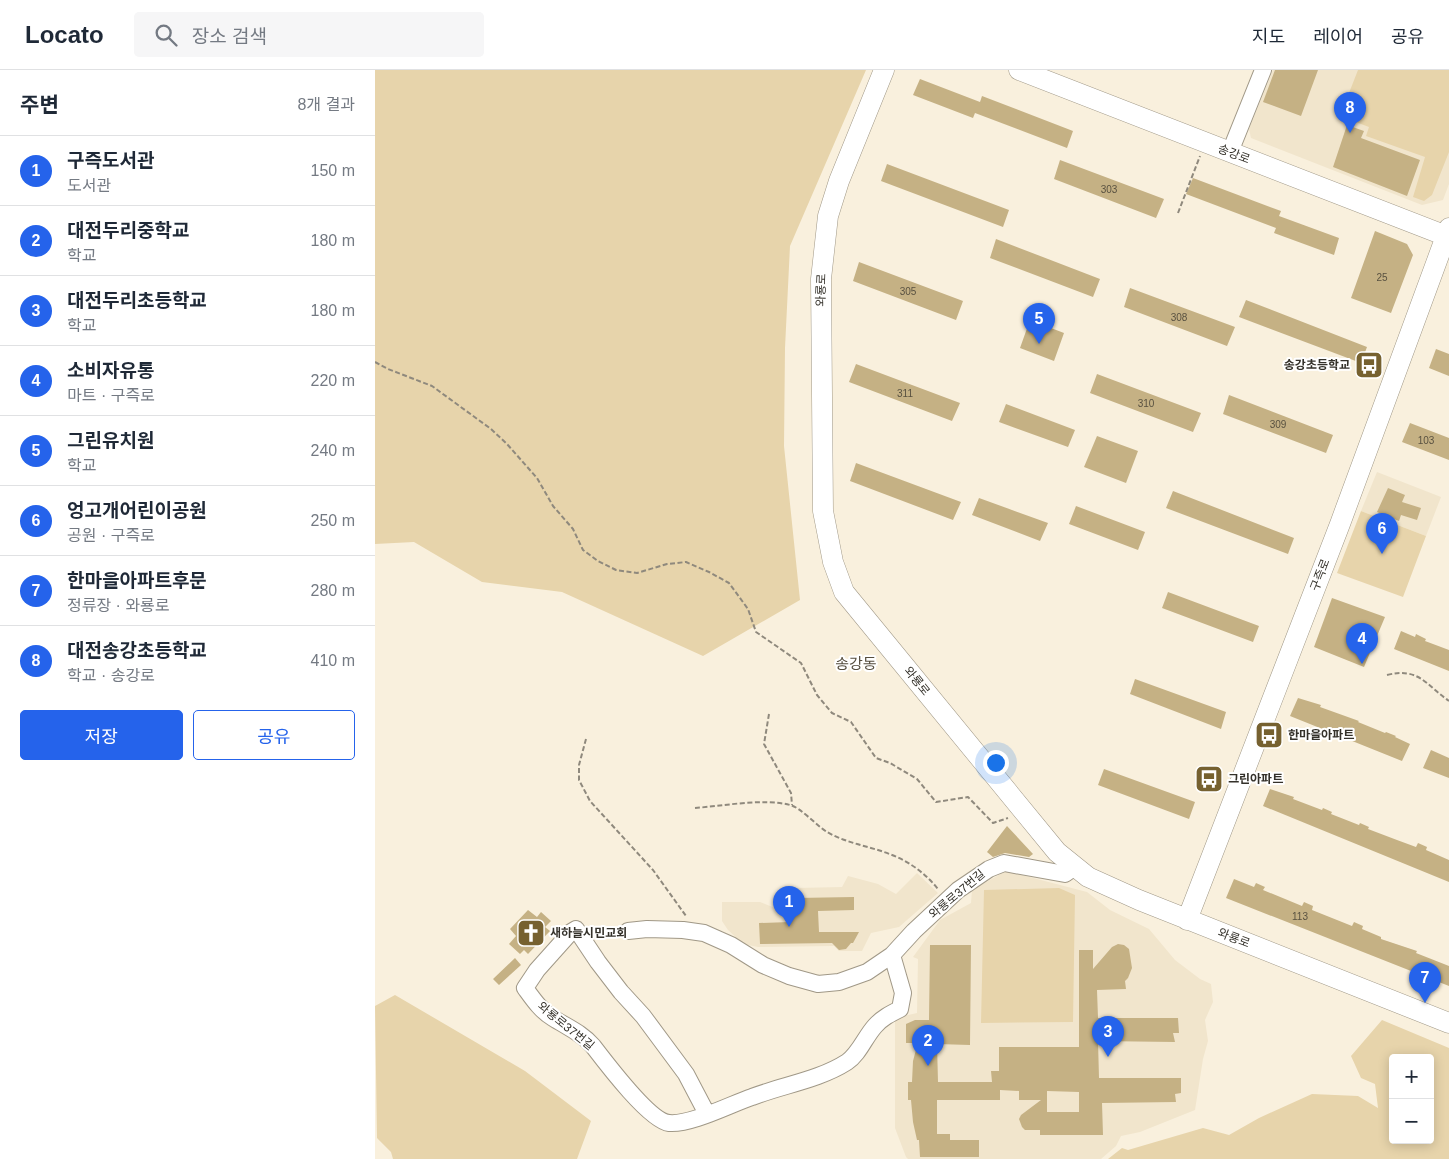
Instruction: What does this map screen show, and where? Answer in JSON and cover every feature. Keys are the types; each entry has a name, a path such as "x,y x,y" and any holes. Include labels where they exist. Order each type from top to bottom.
{"main road":[{"name":"와룡로","path":"884,70 839,181 828,216 821,280 823,510 833,562 844,592 1057,852 1088,878 1187,920 1449,1023"},
{"name":"송강로","path":"1019,70 1448,234"},
{"name":"구즉로","path":"1187,920 1340,524 1448,234"}],"street":[{"path":"1230,152 1263,70"},
{"name":"와룡로37번길","path":"707,1114 686,1074 643,1016 621,992 598,962 575,929 537,970 525,988 540,1008 554,1019 569,1026 590,1043 657,1119 669,1123 684,1122 735,1105 751,1097 833,1070 850,1060 879,1022 900,1009 903,993 892,955 914,931 958,890 989,869 1004,863 1065,874 1075,867"},
{"path":"628,931 647,929 704,933 731,945 763,965 789,976 818,984 839,982 867,972 892,955"}],"path":[{"path":"1178,213 1205,142"},
{"path":"375,362 432,386 491,429 537,478 553,506 573,529 583,550 598,561 616,570 637,572 667,564 686,562 709,572 729,584 747,609 756,632 801,663 817,695 832,714 851,722 876,758 891,762 917,779 936,802 968,797 993,823 1011,817 1029,817"},
{"path":"1387,675 1398,672 1411,673 1423,678 1449,701"},
{"path":"769,714 764,744 791,793 792,805"},
{"path":"586,739 579,765 579,780 590,801 653,870 697,932"},
{"path":"695,808 759,802 792,805 826,831 843,840 892,855 913,866 931,880 948,900"}],"shaded area":[{"path":"375,70 866,70 790,246 785,348 784,446 800,600 703,656 562,592 482,582 414,542 375,544"},
{"path":"1273,70 1449,70 1449,184 1443,200 1422,205 1251,138 1249,129"},
{"path":"1358,70 1449,70 1449,152 1432,195 1424,201 1413,197 1425,157 1366,136 1369,127 1340,116"},
{"path":"1377,472 1441,497 1426,536 1361,511"},
{"path":"1361,511 1426,536 1403,597 1337,573"},
{"path":"1006,871 1087,892 1110,910 1149,929 1175,960 1200,979 1211,984 1213,1002 1205,1020 1208,1041 1203,1059 1195,1110 1140,1132 1121,1136 1116,1146 1101,1159 908,1159 906,1157 895,1128 895,1018 917,1013 918,959 913,957 940,920 971,903 972,890"},
{"path":"917,873 938,893 899,927 871,933 862,951 839,951 834,946 758,947 743,944 728,930 722,921 722,902 760,902 775,908 796,888 842,887 848,876 878,884 896,894"},
{"path":"1059,888 1075,895 1073,1022 981,1023 984,890"},
{"path":"395,995 525,1071 591,1121 577,1159 393,1159 391,1152 377,1138 375,1006"},
{"path":"1382,1020 1449,1048 1449,1159 1108,1159 1122,1148 1128,1150 1203,1128 1229,1135 1259,1118 1312,1094 1358,1096 1378,1108 1375,1084 1361,1078 1351,1056"}],"building":[{"path":"1275,70 1318,70 1301,116 1263,102"},
{"path":"920,79 980,102 982,96 1073,131 1067,148 975,113 973,118 913,95"},
{"path":"1347,125 1364,131 1361,138 1420,160 1407,196 1333,167"},
{"path":"1060,160 1164,199 1156,218 1054,179"},
{"path":"887,164 1009,210 1003,227 881,181"},
{"path":"1193,178 1281,211 1279,216 1339,238 1334,255 1274,233 1276,228 1186,194"},
{"path":"1375,231 1407,244 1413,255 1391,313 1351,298"},
{"path":"996,239 1100,279 1093,297 990,258"},
{"path":"859,262 963,301 956,320 853,281"},
{"path":"1130,288 1235,327 1227,346 1124,307"},
{"path":"1246,300 1367,347 1361,363 1239,317"},
{"path":"1030,320 1064,333 1054,361 1020,348"},
{"path":"1436,349 1449,354 1449,376 1429,368"},
{"path":"856,364 960,403 952,421 849,382"},
{"path":"1097,374 1201,413 1193,432 1090,393"},
{"path":"1229,395 1333,435 1326,453 1223,414"},
{"path":"1006,404 1075,430 1068,447 999,422"},
{"path":"1410,423 1449,438 1449,460 1402,442"},
{"path":"1097,436 1138,451 1126,483 1084,467"},
{"path":"856,463 961,502 953,520 850,481"},
{"path":"1388,488 1405,495 1402,502 1421,508 1417,520 1401,515 1399,521 1377,512"},
{"path":"1173,491 1294,538 1288,554 1166,508"},
{"path":"979,498 1048,523 1040,541 972,515"},
{"path":"1076,506 1145,532 1138,550 1069,524"},
{"path":"1168,592 1259,626 1253,642 1162,608"},
{"path":"1332,598 1385,617 1364,667 1314,647"},
{"path":"1401,631 1415,637 1416,634 1426,639 1425,641 1449,650 1449,671 1394,649"},
{"path":"1135,679 1226,712 1221,729 1130,694"},
{"path":"1298,698 1321,705 1320,707 1396,736 1410,744 1402,761 1290,716"},
{"path":"1431,750 1449,758 1449,778 1423,768"},
{"path":"1104,769 1195,802 1189,819 1098,785"},
{"path":"1270,789 1294,797 1293,799 1322,810 1323,808 1332,812 1331,814 1359,825 1360,823 1369,827 1368,829 1397,840 1416,847 1418,843 1427,847 1426,850 1449,860 1449,882 1263,806"},
{"path":"1007,826 1033,854 1029,857 1005,853 993,857 987,852"},
{"path":"1234,879 1254,887 1256,883 1265,887 1263,890 1302,906 1304,902 1313,906 1312,910 1352,926 1354,922 1363,926 1362,929 1381,937 1381,939 1417,951 1416,953 1449,966 1449,986 1226,898"},
{"path":"854,897 854,910 818,911 819,932 859,932 853,943 846,949 839,950 832,943 760,944 759,923 790,922 790,904 796,898"},
{"name":"새하늘시민교회","path":"528,910 537,917 541,912 551,921 545,927 550,931 528,954 524,950 520,954 509,944 516,936 510,929"},
{"path":"1118,944 1124,945 1129,949 1132,968 1125,981 1126,989 1097,990 1098,1018 1178,1018 1179,1033 1173,1033 1175,1042 1098,1041 1099,1078 1181,1078 1181,1093 1175,1094 1176,1102 1102,1103 1103,1135 1040,1135 1040,1130 1025,1130 1019,1119 1021,1115 1041,1100 1019,1100 1019,1091 1000,1090 1000,1100 937,1100 937,1134 950,1134 950,1140 979,1140 979,1157 920,1157 919,1140 917,1140 913,1122 911,1100 908,1100 908,1082 912,1082 913,1061 917,1046 915,1046 915,1043 906,1043 906,1024 915,1020 929,1020 930,945 971,945 970,1045 937,1044 938,1082 992,1082 991,1071 999,1071 999,1047 1079,1047 1079,950 1093,950 1093,969 1112,947","holes":["1047,1091 1079,1092 1079,1112 1047,1112"]},
{"path":"515,958 521,965 499,985 493,979"}],"place":[{"name":"대전송강초등학교","path":"1350,133"},
{"name":"그린유치원","path":"1039,344"},
{"name":"송강초등학교","path":"1369,365"},
{"name":"엉고개어린이공원","path":"1382,554"},
{"name":"소비자유통","path":"1362,664"},
{"name":"한마을아파트","path":"1269,735"},
{"name":"그린아파트","path":"1209,779"},
{"name":"구즉도서관","path":"789,927"},
{"name":"새하늘시민교회","path":"531,933"},
{"name":"한마을아파트후문","path":"1425,1003"},
{"name":"대전두리초등학교","path":"1108,1057"},
{"name":"대전두리중학교","path":"928,1066"}],"district":[{"name":"송강동","path":"856,663"}]}
